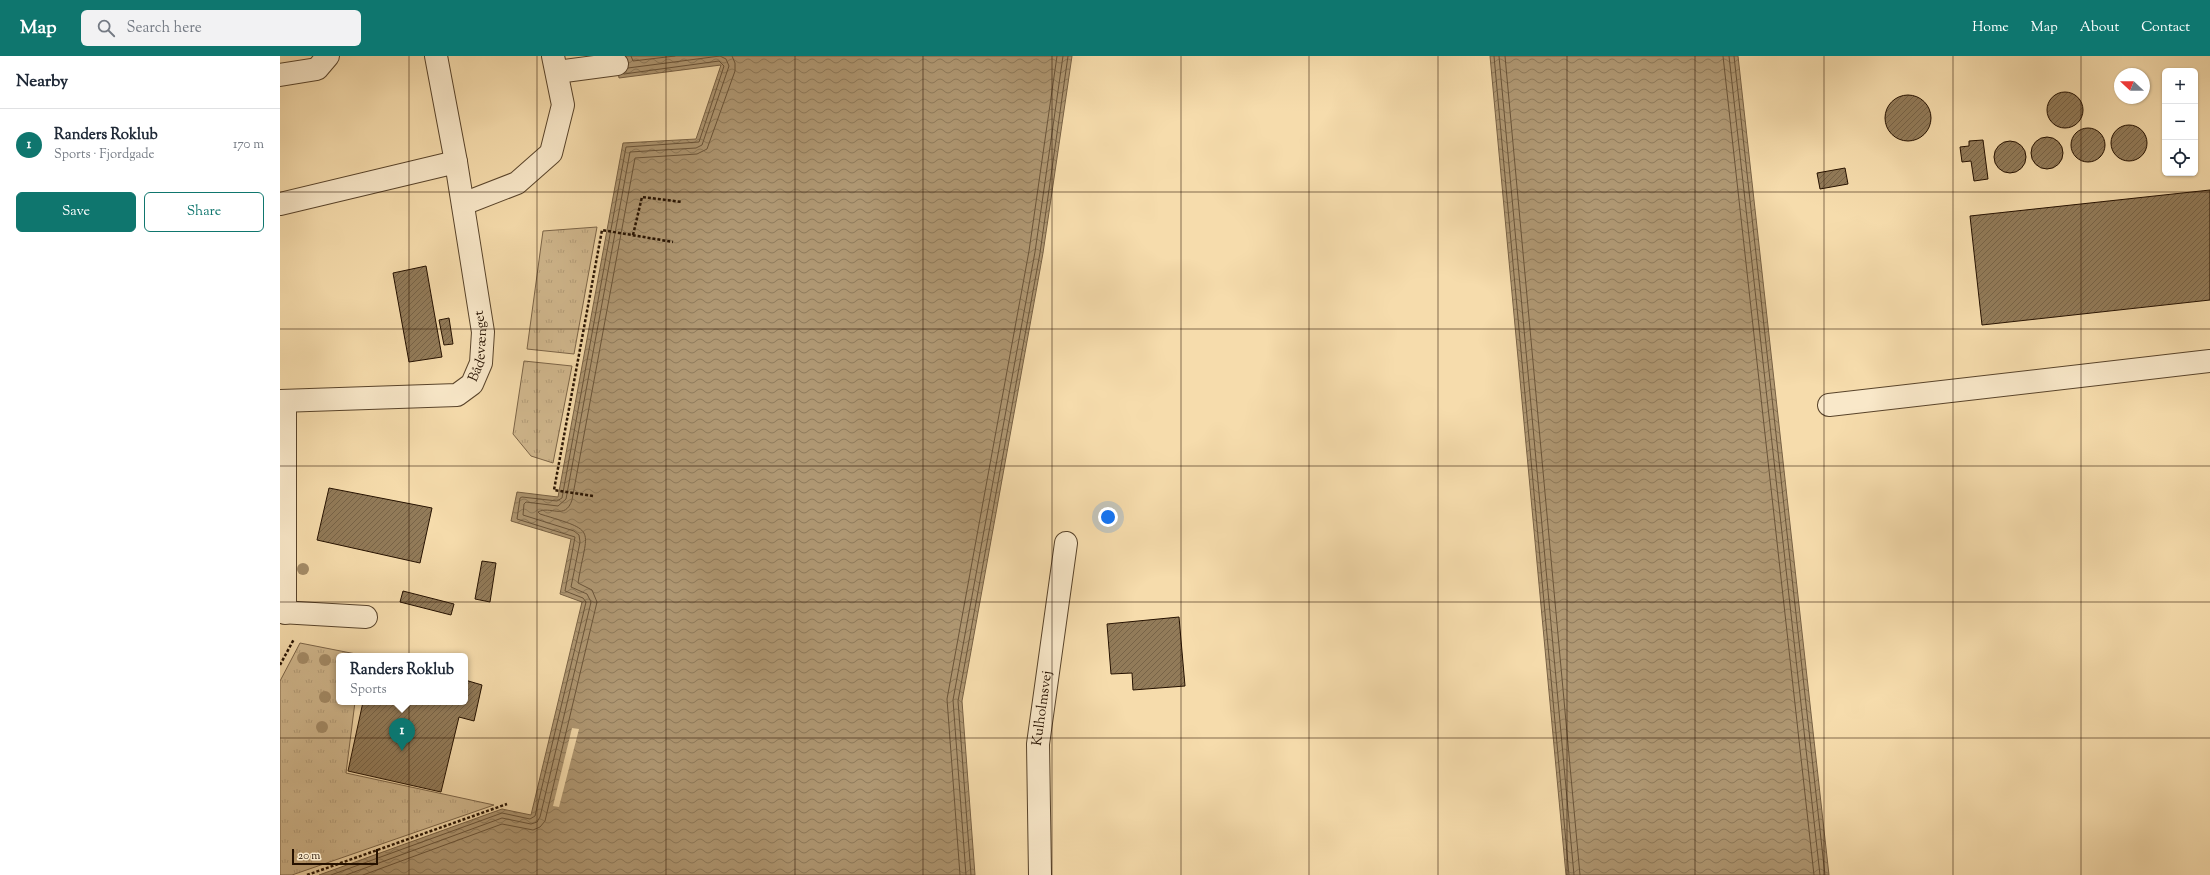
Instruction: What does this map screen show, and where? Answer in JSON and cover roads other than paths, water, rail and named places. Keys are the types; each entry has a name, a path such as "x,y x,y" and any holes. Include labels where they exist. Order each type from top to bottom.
{"street":[{"path":"280,75 317,69 328,56"},
{"name":"Bådevænget","path":"283,401 457,395 472,384 481,363 483,332 456,162 436,56"},
{"path":"463,204 517,183 551,153 563,105 555,64 617,64"},
{"path":"280,204 456,162"},
{"path":"1829,405 2210,361"},
{"path":"283,401 282,613 366,617"},
{"name":"Kulholmsvej","path":"1040,875 1038,744 1066,543"}],"water":[{"path":"615,56 1072,56 1043,253 962,701 975,875 319,875 502,809 531,815 582,602 560,594 571,539 511,521 517,492 558,497 623,143 696,139 721,65 619,78"},
{"path":"1490,56 1738,56 1829,875 1566,875"}],"place":[{"name":"Randers Roklub","path":"402,751"}]}
